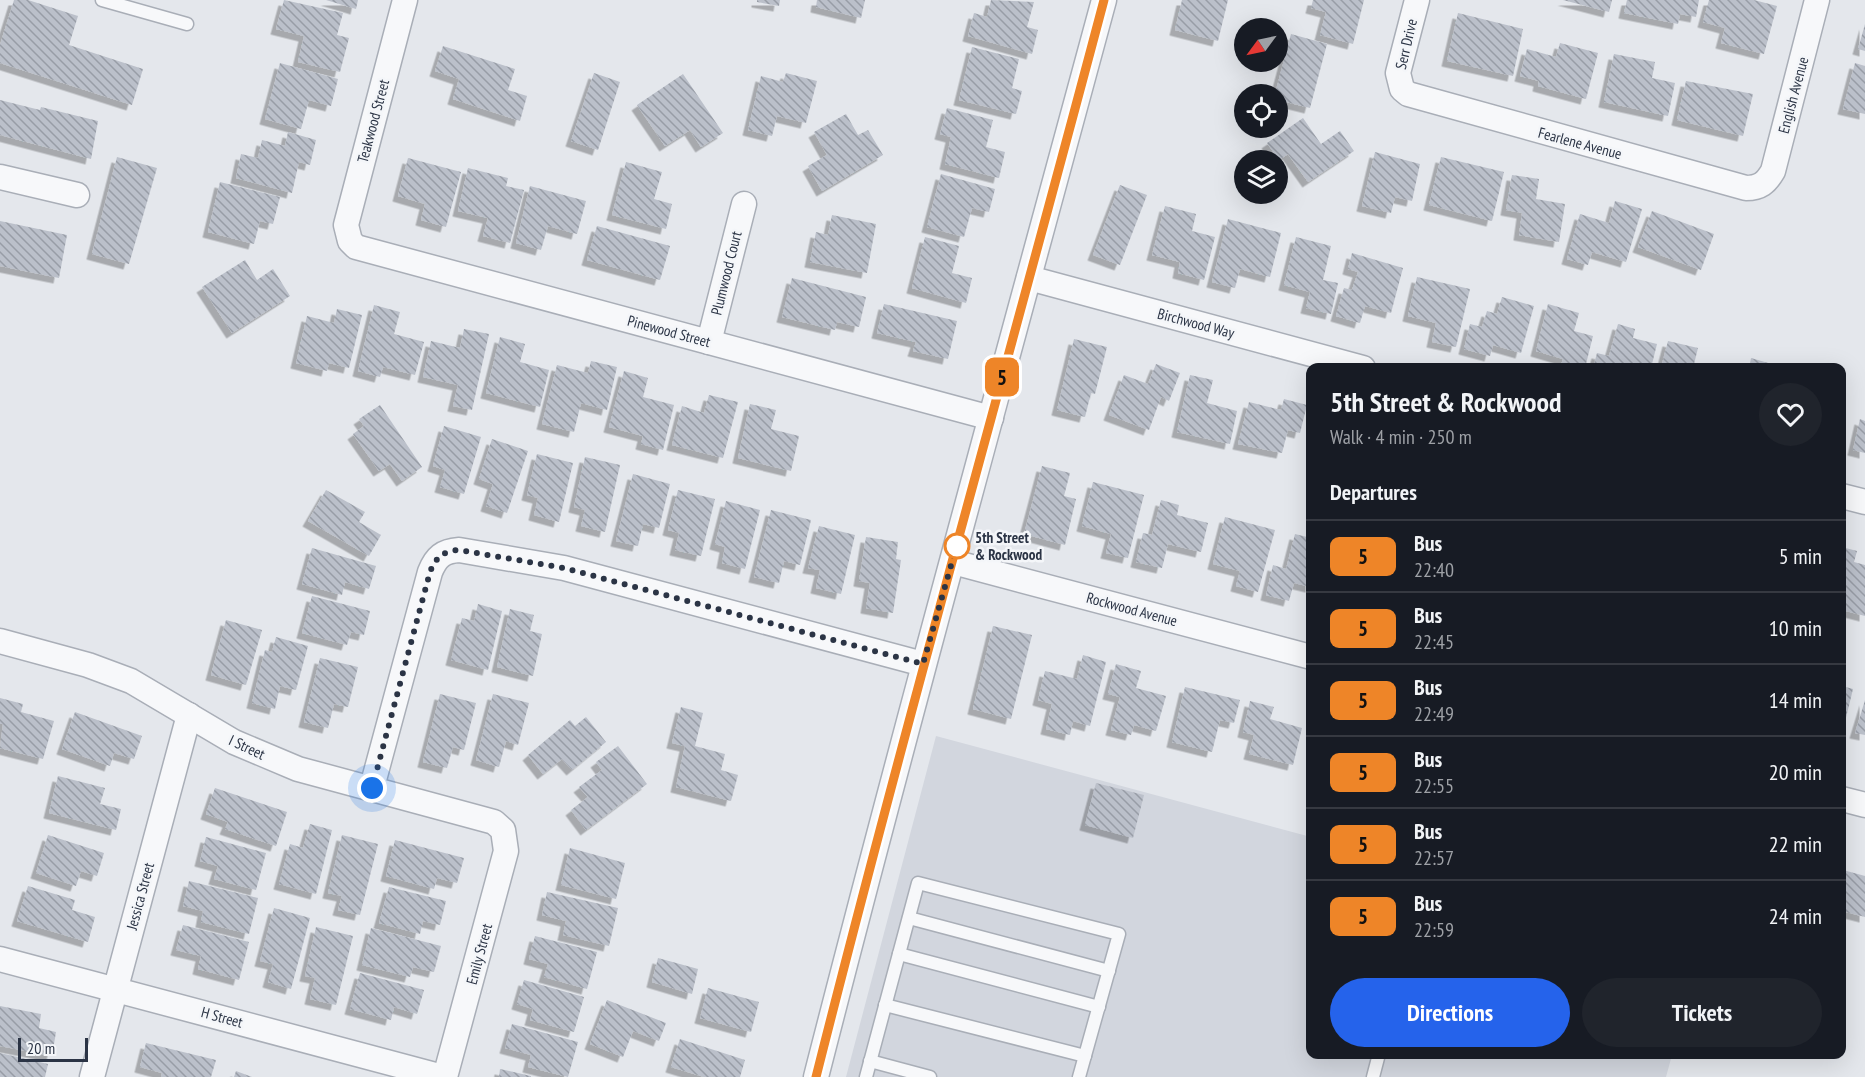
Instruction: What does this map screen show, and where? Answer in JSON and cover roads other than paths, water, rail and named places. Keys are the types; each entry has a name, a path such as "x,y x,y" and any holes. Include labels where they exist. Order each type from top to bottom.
{"street":[{"name":"Teakwood Street","path":"350,241 346,225 405,0"},
{"path":"816,1077 923,664 953,562 1104,0"},
{"name":"Serr Drive","path":"1402,89 1398,73 1417,0"},
{"name":"English Avenue","path":"1762,186 1773,171 1817,0"},
{"name":"Fearlene Avenue","path":"1402,89 1416,98 1746,188 1762,186"},
{"path":"0,177 77,195"},
{"name":"Plumwood Court","path":"709,342 744,204"},
{"name":"Pinewood Street","path":"350,241 366,250 991,418"},
{"name":"Birchwood Way","path":"1029,278 1344,363"},
{"path":"1846,497 1865,502"},
{"path":"372,788 430,572 440,555 459,550 564,568 923,664"},
{"name":"Rockwood Avenue","path":"953,562 1306,656"},
{"name":"I Street","path":"0,641 88,665 131,681 149,689 234,742 277,760 484,818 494,822 502,830"},
{"name":"Jessica Street","path":"92,1077 189,716"},
{"path":"1846,800 1865,805"},
{"name":"Emily Street","path":"444,1077 506,851 502,830"},
{"name":"H Street","path":"0,958 444,1077"}],"lane":[{"path":"102,0 187,24"},
{"path":"866,1077 918,884 1119,934 1079,1077"},
{"path":"909,918 1109,971"},
{"path":"899,954 1099,1007"},
{"path":"885,1005 1085,1056"},
{"path":"1373,1077 1378,1059"},
{"path":"870,1061 930,1077"}],"place":[{"name":"5th Street & Rockwood","path":"957,546"}]}
